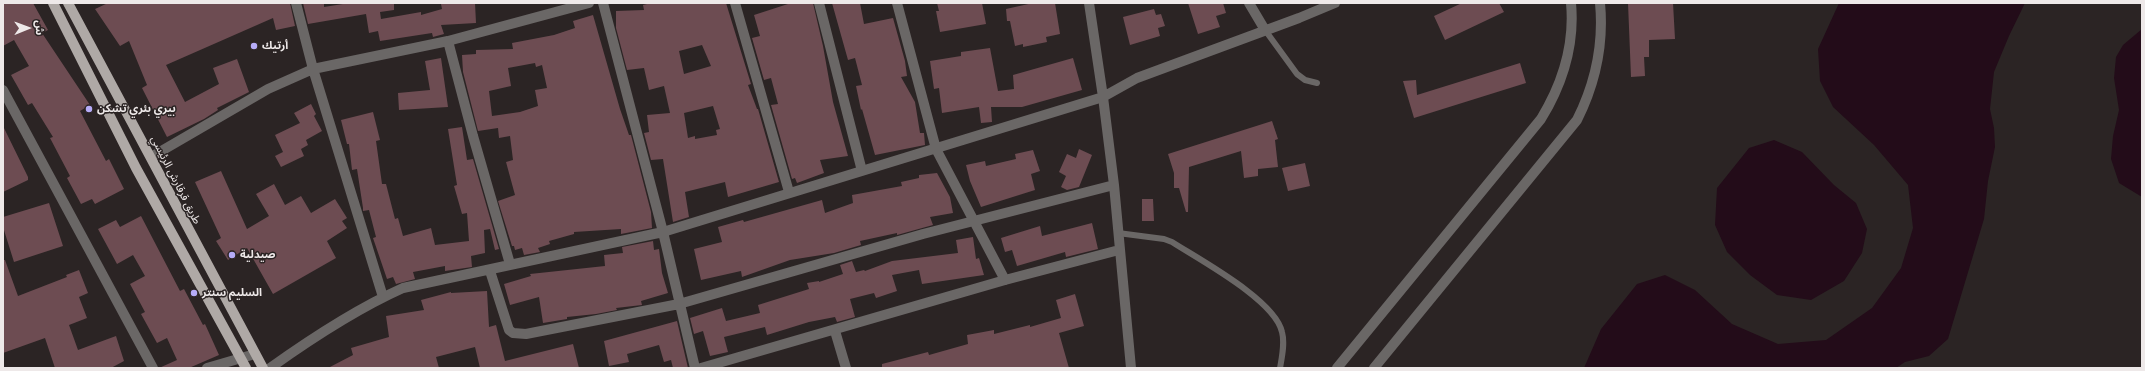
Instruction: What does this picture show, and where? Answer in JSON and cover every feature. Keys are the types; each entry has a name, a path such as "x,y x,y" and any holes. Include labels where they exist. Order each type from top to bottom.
{"main road":[{"path":"53,3 136,168 244,364"},
{"name":"طريق قرقارش الرئيسي","path":"68,3 263,368"}],"street":[{"path":"296,3 314,69 383,297"},
{"path":"151,157 268,89 314,69 448,41 589,3"},
{"path":"603,3 663,232 695,368"},
{"path":"735,3 789,192"},
{"path":"819,3 862,171"},
{"path":"897,3 936,149 972,220 1005,280"},
{"path":"1089,3 1114,185 1131,368"},
{"path":"1249,3 1265,30"},
{"path":"270,368 323,332 383,297 415,285 490,271 510,264 663,232 789,192 936,149 1103,97 1137,78 1335,3"},
{"path":"1337,368 1541,119 1552,100 1567,61 1571,39 1572,3"},
{"path":"1374,368 1577,120 1591,88 1598,66 1602,37 1600,3"},
{"path":"448,41 510,264"},
{"path":"3,90 153,368"},
{"path":"490,271 507,326 514,334 518,335 679,304 972,220 1114,185"},
{"path":"702,368 835,331 1005,280 1119,250"},
{"path":"835,331 846,368"},
{"path":"207,368 244,364 255,354"}],"lane":[{"path":"1265,30 1297,74 1305,80 1318,83"},
{"path":"1118,233 1159,238 1172,242 1255,296 1275,318 1282,331 1283,346 1280,368"}],"shaded area":[{"path":"1839,3 2025,3 1994,72 1990,109 1994,128 1995,147 1988,181 1984,219 1948,339 1929,356 1905,362 1896,368 1584,368 1601,329 1637,284 1665,275 1695,290 1732,324 1778,344 1826,340 1872,308 1901,268 1913,228 1908,185 1874,145 1833,107 1820,81 1818,49"},
{"path":"2142,29 2142,197 2119,183 2111,159 2113,136 2119,110 2114,78 2116,57 2123,45"},
{"path":"1774,140 1802,152 1834,185 1856,203 1867,229 1862,253 1844,281 1811,300 1777,295 1750,275 1727,252 1715,225 1717,188 1749,148"}],"building":[{"path":"3,3 33,3 48,30 42,33 90,105 80,111 106,161 109,159 124,189 95,204 92,199 81,204 67,178 70,176 50,138 53,137 32,103 28,105 11,75 29,66 14,40 3,46"},
{"path":"108,3 290,3 295,26 276,30 273,18 166,65 185,102 219,84 213,68 237,59 249,92 217,108 218,110 204,119 167,137 142,88 147,85 129,41 120,46 95,9"},
{"path":"303,3 324,3 324,7 349,3 394,3 394,10 380,12 381,19 421,12 421,15 442,9 441,4 475,3 476,23 441,25 444,34 433,37 432,33 380,41 378,31 369,33 366,14 308,24"},
{"path":"651,3 726,3 751,84 748,85 758,109 779,182 728,197 725,182 685,192 689,217 673,222 663,159 651,160 644,133 649,132 647,115 670,113 664,86 649,90 644,68 627,70 616,28 616,11 644,10 643,5","holes":["702,45 711,66 684,74 679,51","713,106 720,129 716,130 717,135 695,139 695,136 688,138 684,113"]},
{"path":"791,3 813,3 823,46 833,102 848,156 820,160 824,173 797,183 795,178 792,179 771,105 778,104 771,78 764,80 752,38 760,36 754,15"},
{"path":"832,3 860,3 864,24 893,18 905,61 907,76 901,77 915,102 920,133 924,133 925,145 875,155 862,109 861,110 856,86 862,85 855,58 848,60"},
{"path":"937,3 982,3 986,24 940,32 936,11 939,11"},
{"path":"1033,3 1055,3 1060,34 1046,37 1047,42 1023,47 1023,44 1015,46 1010,21 1007,21 1006,9"},
{"path":"1188,3 1223,3 1226,13 1216,16 1220,27 1198,34"},
{"path":"1462,3 1499,3 1504,12 1445,40 1434,16"},
{"path":"1628,3 1673,3 1675,39 1649,40 1649,57 1644,57 1645,76 1631,77"},
{"path":"1154,9 1156,15 1161,14 1165,26 1158,28 1160,36 1130,45 1123,17"},
{"path":"593,15 620,109 629,135 631,135 651,212 652,228 621,234 621,229 574,232 574,234 549,241 550,244 538,248 540,252 524,255 522,248 515,250 514,246 512,246 498,201 515,195 506,162 513,160 510,136 499,138 498,128 478,131 463,72 462,55 476,54 476,50 513,49 512,43 554,35 575,28 573,21","holes":["535,63 536,67 542,65 547,88 535,90 538,106 520,112 492,116 489,91 511,86 508,68"]},
{"path":"990,48 998,91 1014,89 1013,75 1073,58 1082,90 1022,107 991,107 992,122 981,123 979,107 942,113 939,88 934,89 930,61 961,56 961,52"},
{"path":"441,58 448,107 399,110 398,93 430,90 425,61"},
{"path":"1520,63 1526,83 1414,118 1403,81 1416,80 1417,95"},
{"path":"311,104 316,114 314,116 322,131 306,140 308,145 301,149 304,156 281,167 275,156 283,152 275,135 300,123 294,113"},
{"path":"373,112 380,140 376,141 382,184 386,184 395,219 398,218 403,236 431,228 435,245 469,241 467,213 462,214 454,186 457,185 448,129 462,127 467,160 473,159 499,249 495,250 490,229 484,230 485,253 471,256 472,267 445,271 445,266 413,272 415,279 396,284 393,277 387,279 373,238 376,237 369,210 363,211 357,169 352,170 349,144 347,144 341,120"},
{"path":"1272,121 1278,139 1275,140 1278,167 1258,169 1258,176 1244,178 1241,151 1189,167 1188,212 1186,212 1179,188 1174,188 1174,173 1168,154"},
{"path":"3,126 28,177 28,180 3,192"},
{"path":"1079,149 1092,155 1079,187 1067,190 1061,187 1066,176 1059,172 1067,154 1076,158"},
{"path":"1033,150 1040,171 1031,174 1035,190 981,207 970,181 966,165 985,161 986,166 1016,159 1015,154"},
{"path":"1305,163 1310,186 1288,191 1282,168"},
{"path":"221,171 247,229 269,216 256,194 274,184 285,205 301,196 311,213 335,199 347,218 342,221 347,228 327,241 336,258 273,294 247,248 228,260 216,241 221,238 195,182"},
{"path":"937,173 950,197 953,213 930,217 933,225 897,235 897,233 860,241 861,245 834,253 790,260 742,277 741,271 701,280 694,249 722,242 718,227 743,220 744,222 822,200 825,213 853,203 852,195 902,186 901,182 919,178 919,175"},
{"path":"1142,199 1153,199 1154,221 1142,221"},
{"path":"49,203 63,246 14,262 3,227 3,217"},
{"path":"141,216 180,291 184,289 203,325 205,324 219,355 189,368 159,368 177,360 167,338 157,343 141,314 145,312 130,284 145,276 133,255 117,264 98,229 116,220 120,227"},
{"path":"1092,223 1098,249 1066,257 1065,252 1017,266 1012,250 1005,252 1001,238 1040,226 1042,236"},
{"path":"973,237 976,259 979,258 984,275 922,284 919,270 892,275 897,291 876,298 874,293 850,299 855,317 837,322 835,317 809,322 767,335 765,327 724,337 728,352 710,356 703,331 694,334 690,318 722,308 726,321 760,313 758,305 809,289 807,283 819,282 843,274 840,265 852,261 856,272 865,271 892,261 958,253 956,240"},
{"path":"653,241 654,250 659,249 662,273 668,293 641,301 642,305 616,308 617,310 567,317 567,319 543,323 539,297 510,305 504,284 531,276 530,274 605,266 604,255 623,253 622,247"},
{"path":"3,260 5,260 18,296 67,277 66,275 79,270 88,293 79,297 87,318 69,325 78,350 116,336 124,361 111,368 55,368 45,338 3,353"},
{"path":"487,291 489,327 496,325 505,361 573,344 579,368 480,368 475,347 436,357 439,368 328,368 353,355 351,348 389,337 386,316 424,310 421,300 451,292"},
{"path":"1075,294 1084,326 1059,333 1069,368 882,368 882,364 928,352 929,355 968,344 967,335 994,330 994,334 1030,325 1030,327 1061,318 1056,300"},
{"path":"677,321 688,368 673,368 671,360 664,362 659,345 627,354 629,362 609,366 604,341"}],"place":[{"name":"أرتيك","path":"254,46"},
{"name":"بيري بئري تشكن","path":"89,109"},
{"name":"صيدلية","path":"232,255"},
{"name":"السليم سنتر","path":"194,293"}]}
